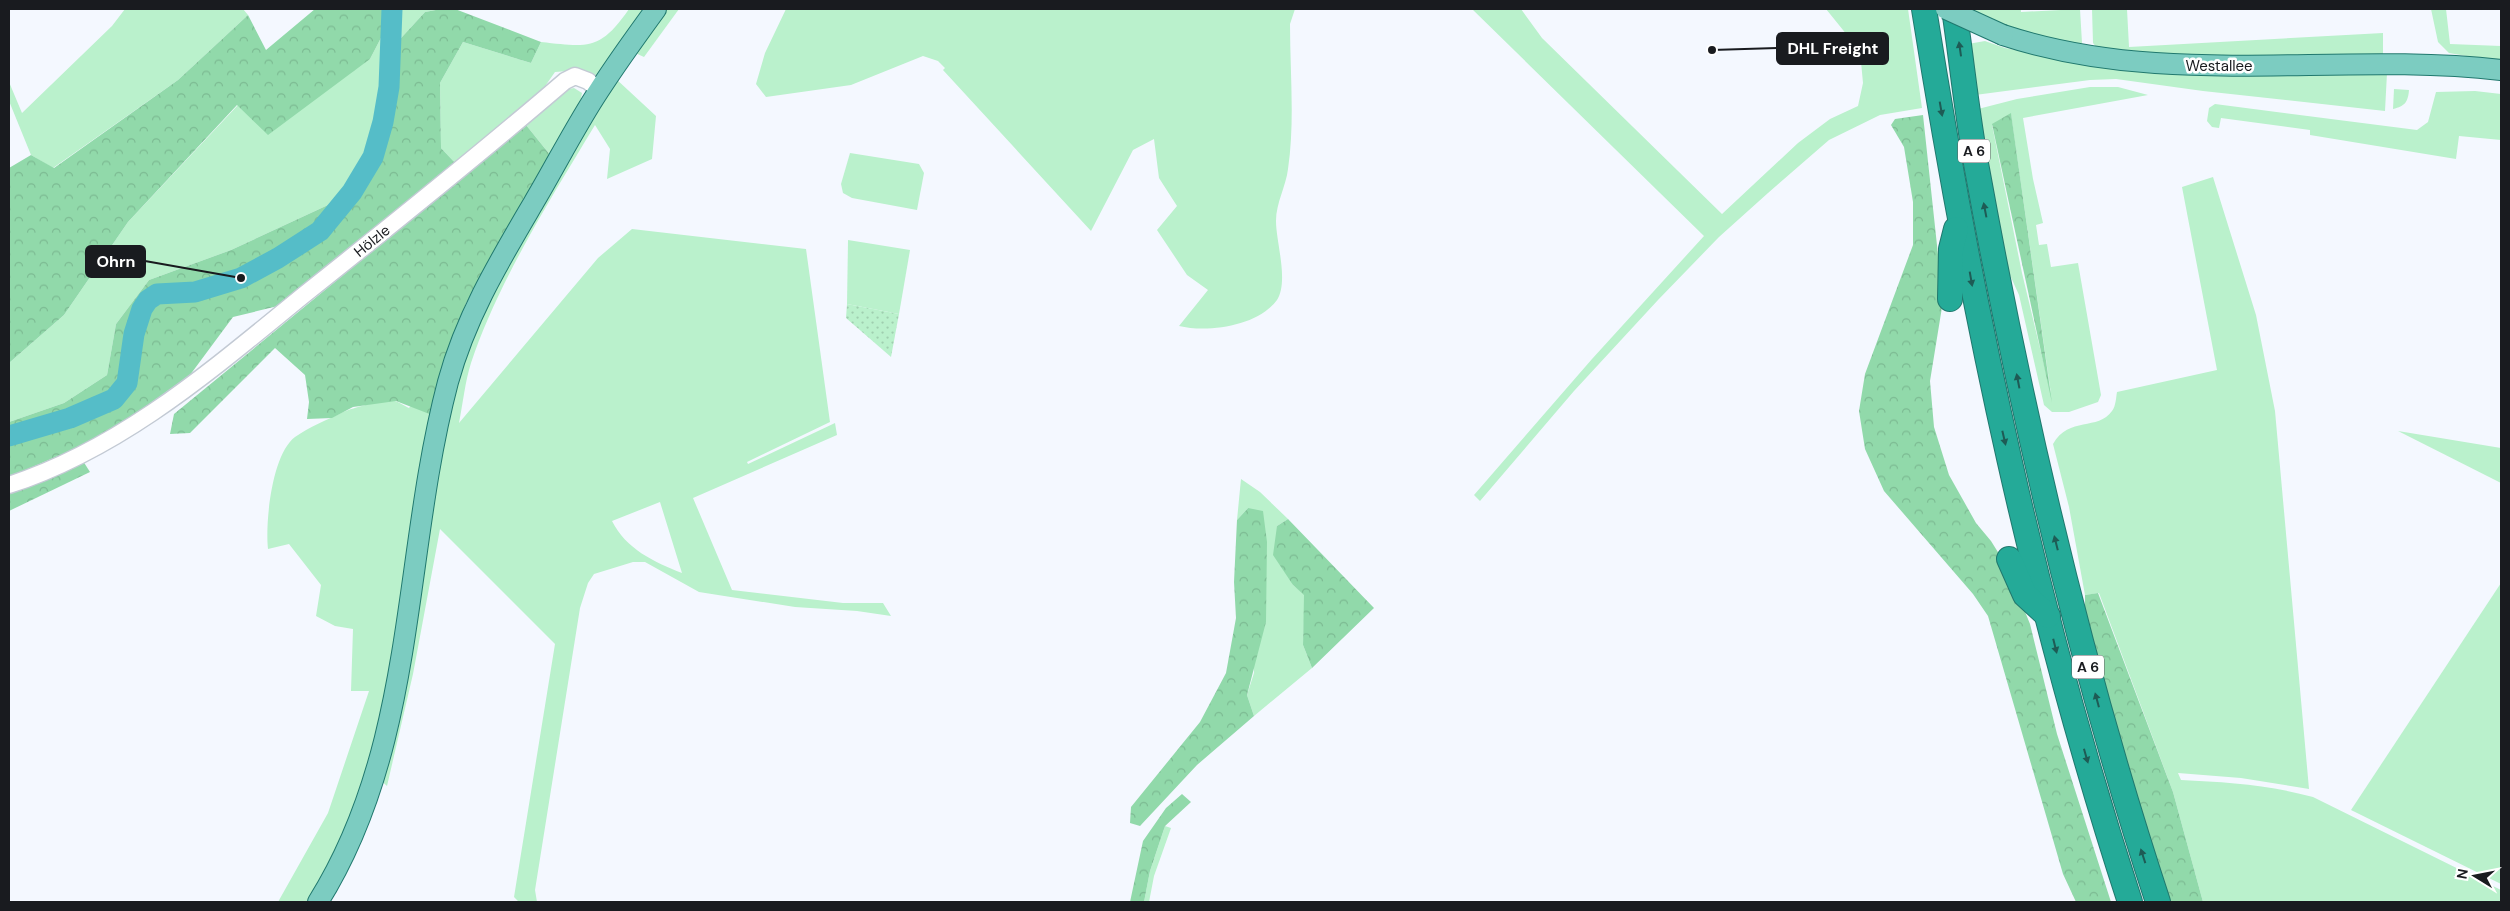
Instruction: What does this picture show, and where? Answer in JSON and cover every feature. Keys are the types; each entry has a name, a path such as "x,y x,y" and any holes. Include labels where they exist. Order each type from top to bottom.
{"highway":[{"name":"A 6","path":"1924,9 1976,306 1999,412 2048,616 2098,798 2130,902"},
{"name":"A 6","path":"1954,9 1977,166 2028,429 2098,704 2158,902"},
{"path":"1950,299 1951,249 1959,214"},
{"path":"2010,559 2025,595 2048,616"}],"main road":[{"path":"318,902 340,867 361,818 386,739 402,661 428,477 440,417 460,344 482,292 599,90 656,9"},
{"name":"Westallee","path":"1946,9 2003,35 2038,46 2146,64 2206,67 2415,63 2501,70"}],"street":[{"name":"Hölzle","path":"9,485 75,458 144,420 222,361 393,224 565,81 575,76 588,80 599,90"}],"green space":[{"path":"125,9 243,9 248,15 178,80 53,168 31,155 9,101 9,82 22,113 112,26"},
{"path":"315,9 396,9 370,59 268,135 237,105 128,222 64,315 9,363 9,168 31,155 54,168 178,80 248,15 266,50"},
{"path":"396,9 441,9 425,12 391,49 377,135 341,199 231,250 149,280 116,324 107,375 64,403 9,422 9,363 64,315 128,222 238,105 370,59"},
{"path":"455,9 541,42 531,63 463,42 440,83 441,148 457,165 278,306 233,317 190,375 103,437 9,477 9,422 64,403 107,375 116,324 149,280 231,250 341,199 377,135 391,49 425,12"},
{"path":"629,9 645,9 599,80 581,70 555,72 541,92 457,165 441,148 440,83 463,42 531,63 541,42 570,45 592,43 610,33"},
{"path":"665,9 679,9 644,57 633,52"},
{"path":"786,9 1295,9 1290,24 1292,115 1290,151 1287,175 1276,221 1282,272 1282,283 1277,300 1269,309 1258,316 1232,325 1204,329 1179,326 1208,290 1187,275 1157,230 1177,206 1159,178 1154,139 1133,150 1091,231 943,70 945,68 938,61 923,56 851,85 766,97 756,84 765,53"},
{"path":"1472,9 1521,9 1542,38 1722,214 1798,143 1830,119 1858,106 1863,83 1860,51 1826,9 1908,9 1922,108 1880,115 1829,140 1768,193 1719,237 1658,300 1574,391 1480,501 1474,495 1592,359 1704,236"},
{"path":"1970,9 2021,9 2021,12 2080,9 2082,43 2072,47 2002,26"},
{"path":"2092,9 2127,9 2129,47 2383,33 2383,55 2339,54 2207,61 2101,53 2093,43"},
{"path":"2431,9 2446,9 2450,44 2501,46 2501,62 2449,53 2438,42"},
{"path":"1985,41 2005,48 2072,60 2387,73 2385,111 2203,91 2116,79 2090,80 1975,95 1968,44"},
{"path":"615,78 656,116 652,159 607,179 610,149 595,125 510,271 482,333 471,363 459,423 598,258 632,229 806,249 830,422 747,462 748,464 835,423 837,435 693,498 732,590 843,603 883,603 891,616 857,611 795,607 699,592 645,562 633,562 594,574 588,583 580,608 535,890 537,902 519,902 514,897 555,644 440,529 413,674 387,786 376,776 318,902 278,902 328,813 369,691 351,691 353,629 335,626 316,616 321,585 289,544 268,549 269,506 276,473 287,446 295,437 318,424 348,410 376,403 395,401 409,408 459,343","holes":["660,502 682,573 651,559 633,547 618,531 612,521"]},
{"path":"2090,87 2118,87 2148,95 2023,118 2033,179 2043,223 2036,225 2039,245 2047,244 2051,267 2078,263 2101,395 2098,402 2069,412 2052,412 2044,405 2019,295 2004,262 1978,109 2017,99","holes":["2011,114 2051,394 2022,273 1992,125"]},
{"path":"574,88 582,93 578,116 551,156 526,125 564,90"},
{"path":"2394,89 2409,90 2405,103 2393,109"},
{"path":"2475,91 2501,94 2501,140 2459,136 2456,159 2310,135 2310,130 2221,118 2219,128 2212,127 2207,121 2209,108 2215,104 2417,130 2428,122 2436,92"},
{"path":"2011,113 2052,403 1992,124"},
{"path":"1923,115 1943,301 1930,381 1934,427 1949,475 1976,523 1991,541 2006,565 2030,624 2057,734 2111,902 2076,902 2063,874 1988,616 1973,594 1884,491 1865,449 1859,411 1865,374 1913,245 1913,202 1904,147 1891,125 1895,119"},
{"path":"526,125 551,156 466,303 443,367 432,415 396,401 353,407 332,418 307,419 309,402 305,375 275,348 190,433 170,434 174,414"},
{"path":"850,153 919,164 924,173 917,210 852,198 843,193 841,184"},
{"path":"2213,177 2256,315 2275,411 2309,789 2241,778 2178,773 2181,780 2247,785 2313,797 2501,890 2501,902 2203,902 2173,792 2099,593 2085,595 2069,507 2053,444 2067,430 2099,421 2106,417 2113,409 2117,392 2217,370 2182,187"},
{"path":"848,240 910,250 899,314 847,304"},
{"path":"847,304 899,314 891,357 846,318"},
{"path":"2398,431 2501,448 2501,483"},
{"path":"83,461 90,472 9,511 9,490"},
{"path":"1241,479 1260,492 1288,519 1277,526 1293,585 1305,595 1303,645 1312,668 1254,716 1247,695 1254,673 1248,508 1237,520"},
{"path":"1248,508 1263,511 1267,542 1266,622 1247,695 1254,716 1197,765 1140,826 1130,823 1131,807 1200,722 1226,673 1236,618 1234,582 1237,520"},
{"path":"1288,519 1374,608 1312,668 1303,645 1304,595 1293,585 1273,555 1277,526"},
{"path":"2501,583 2501,884 2351,810"},
{"path":"2098,593 2173,792 2203,902 2168,902 2085,622 2085,595"},
{"path":"1182,794 1191,802 1165,826 1150,871 1144,902 1130,902 1143,841 1166,808"},
{"path":"1165,826 1171,828 1154,876 1149,902 1144,902 1150,871"}],"waterway":[{"path":"9,436 70,418 114,399 127,383 134,334 142,309 148,300 157,294 195,292 241,278 278,258 320,231 352,192 373,157 383,122 389,87 392,9"}],"place":[{"name":"DHL Freight","path":"1712,50"},
{"name":"Ohrn","path":"241,278"}]}
